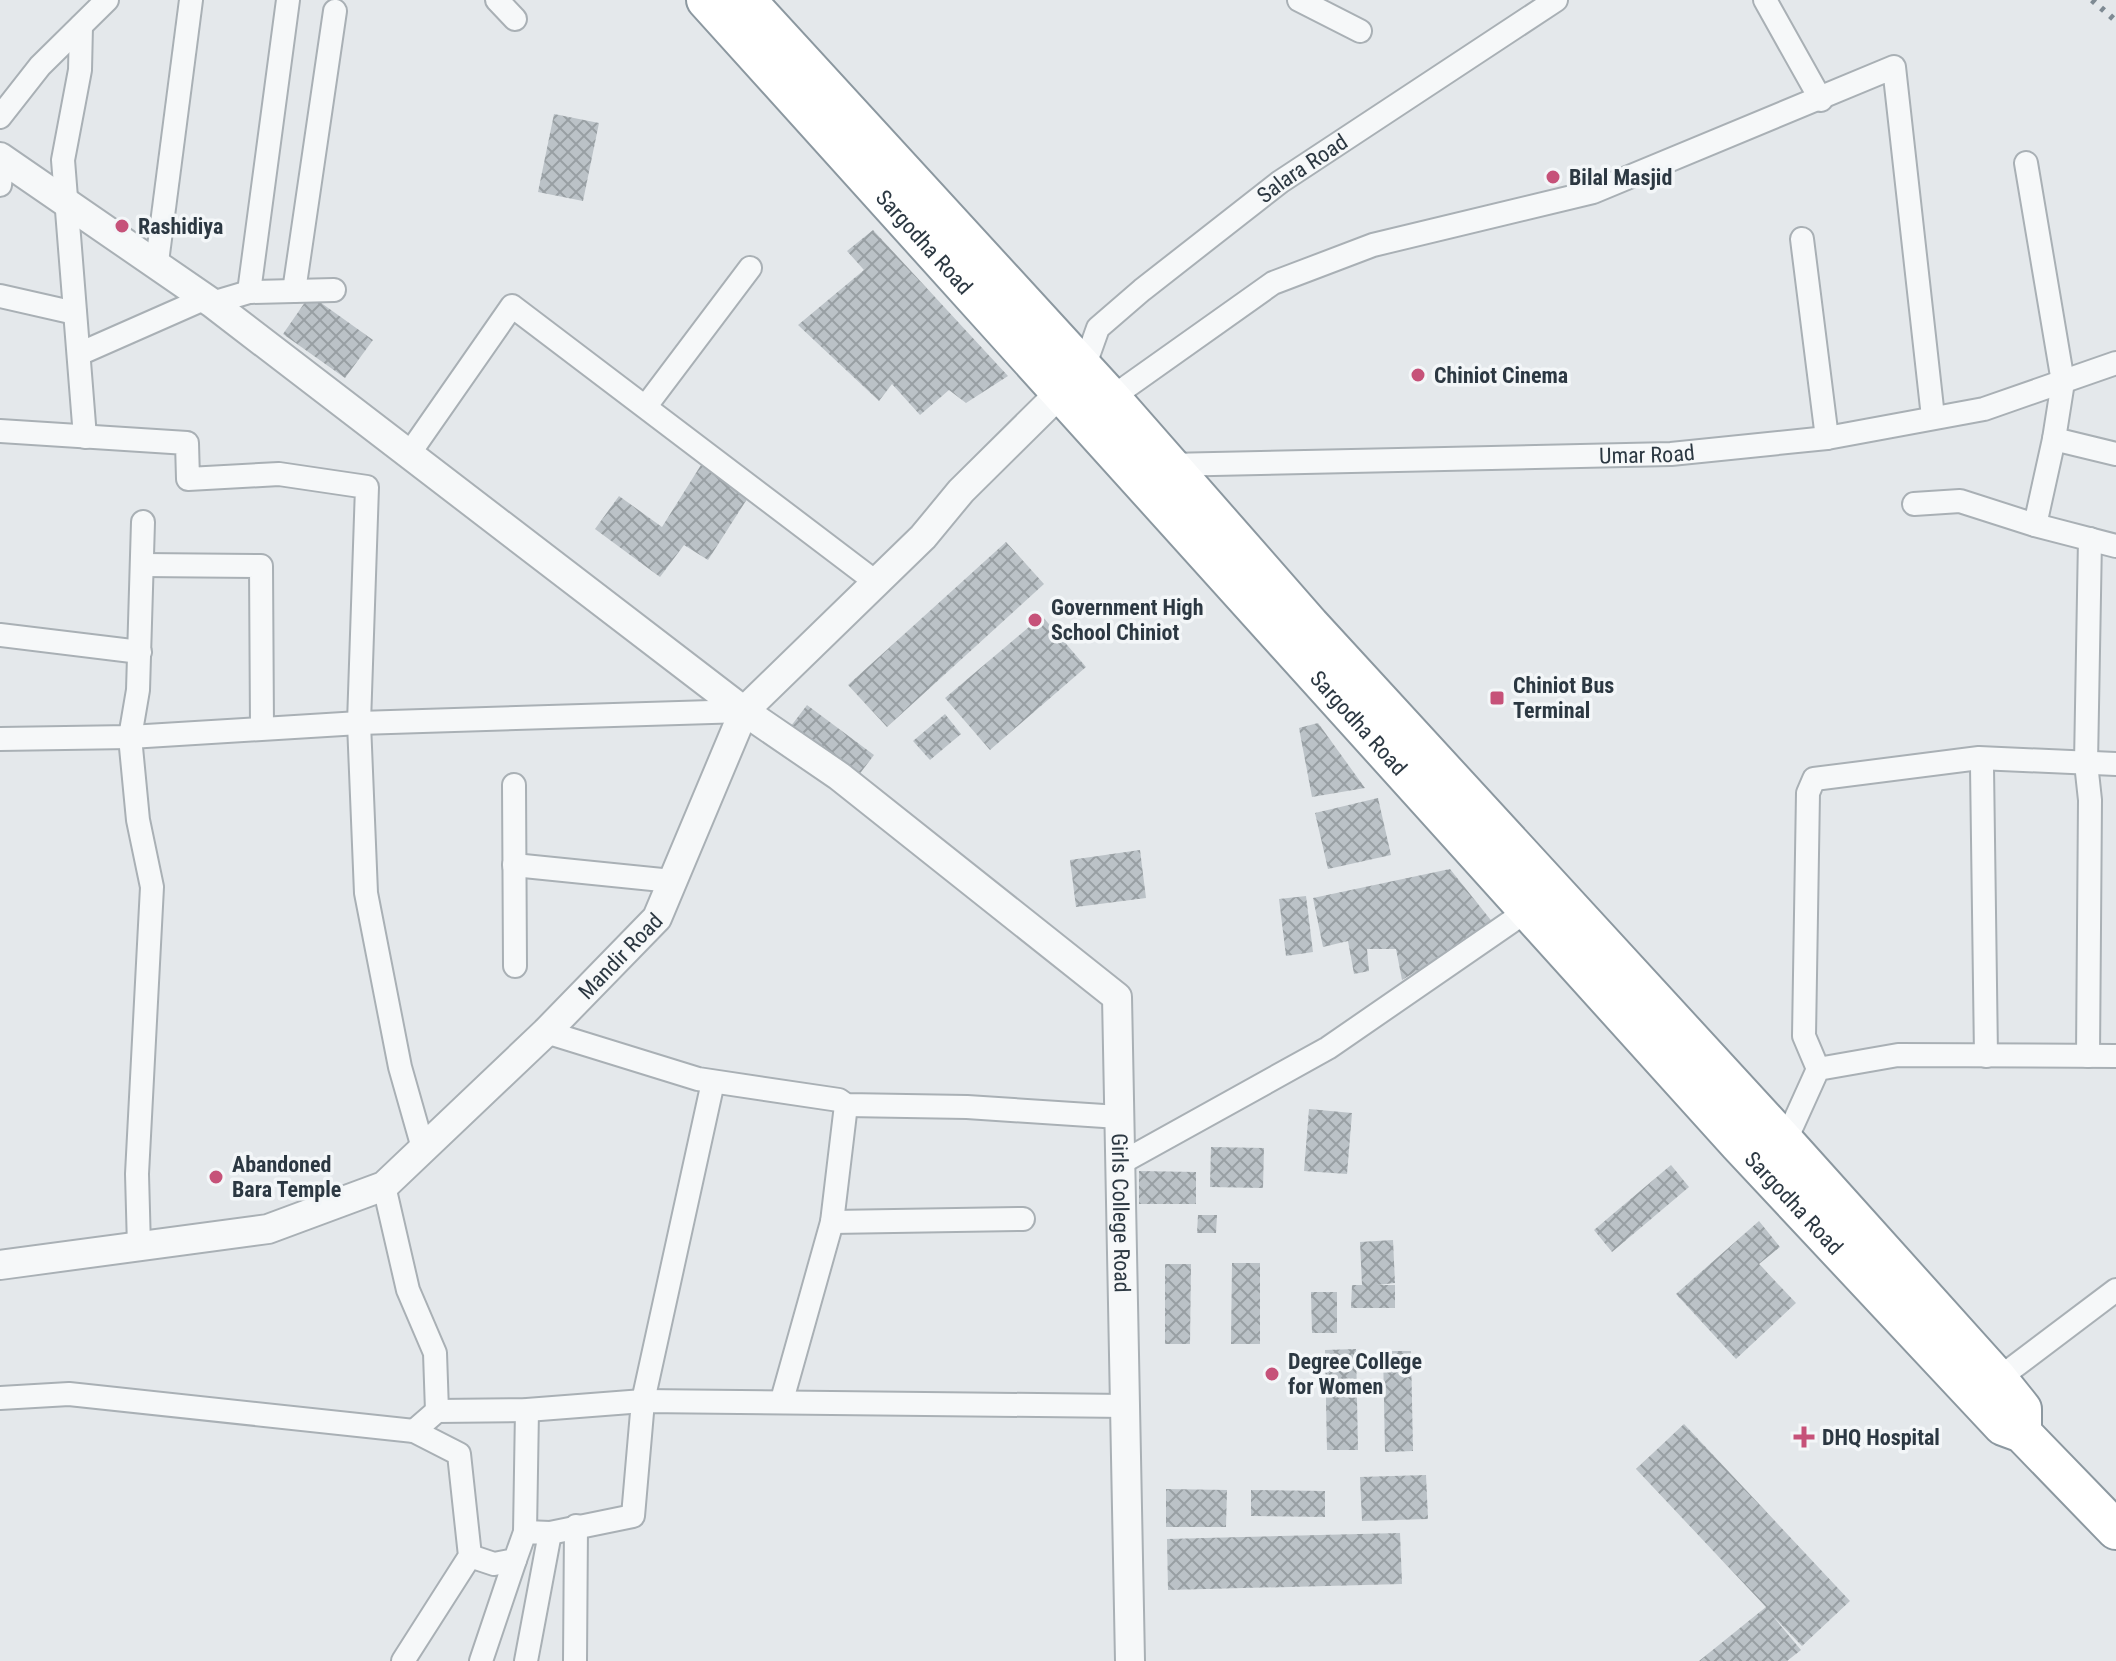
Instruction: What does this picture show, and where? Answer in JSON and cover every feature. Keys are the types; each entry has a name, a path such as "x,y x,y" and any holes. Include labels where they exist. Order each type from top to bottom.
{"highway":[{"name":"Sargodha Road","path":"706,0 806,89 1446,796 1763,1135 1998,1379 2022,1409 2022,1433"},
{"name":"Sargodha Road","path":"746,0 806,89"},
{"name":"Sargodha Road","path":"1071,382 1111,398 1299,634"},
{"name":"Sargodha Road","path":"1446,796 1528,910 1763,1135 2003,1426 2022,1433 2113,1521"}],"street":[{"path":"0,117 40,66 107,0"},
{"path":"157,262 191,0"},
{"path":"249,292 288,0"},
{"path":"497,0 515,19"},
{"path":"1299,0 1360,31"},
{"name":"Salara Road","path":"1071,382 1098,328 1154,280 1280,182 1556,0"},
{"path":"1765,0 1821,100"},
{"path":"294,291 335,11"},
{"path":"81,26 80,70 63,160 85,437"},
{"path":"1111,398 1273,283 1373,245 1593,192 1821,100 1894,67 1933,417"},
{"path":"2026,163 2063,382 2035,525"},
{"path":"1,166 66,200 209,300 744,711"},
{"path":"1802,239 1827,438"},
{"path":"646,406 750,268"},
{"path":"79,354 209,300 249,292 334,290"},
{"path":"0,296 75,313"},
{"path":"409,454 512,306 877,583"},
{"name":"Umar Road","path":"1167,465 1671,454 1827,438 1984,409 2116,363"},
{"name":"Mandir Road","path":"0,1265 268,1229 384,1186 546,1032 657,918 744,711 877,583 1071,382"},
{"path":"0,431 187,443 188,479 279,474 367,487 359,723 366,893 400,1067 423,1148"},
{"path":"2054,439 2116,454"},
{"path":"1914,504 1960,501 2116,546"},
{"path":"139,1247 137,1174 152,887 138,820 130,737 138,690 143,522"},
{"path":"2088,1056 2090,800 2086,763 2090,539"},
{"path":"142,565 261,566 262,728"},
{"path":"0,635 140,652"},
{"path":"0,739 130,737 359,723 744,711"},
{"name":"Girls College Road","path":"744,711 839,776 1117,997 1130,1661"},
{"path":"1818,1069 1804,1036 1808,793 1814,779 1979,758 2116,764"},
{"path":"1982,767 1986,1056"},
{"path":"514,785 515,966"},
{"path":"514,865 672,881"},
{"path":"1119,1164 1328,1048 1528,910"},
{"path":"546,1032 627,1059 713,1082 839,1100 846,1105 967,1107 1119,1117"},
{"path":"1763,1135 1818,1069 1898,1055 2116,1056"},
{"path":"525,1532 550,1533 633,1516 643,1401 713,1082"},
{"path":"782,1400 832,1222 846,1105"},
{"path":"384,1186 408,1290 435,1353 437,1411"},
{"path":"832,1222 1023,1219"},
{"path":"1998,1379 2116,1290"},
{"path":"0,1398 69,1394 414,1431 459,1454 470,1556 403,1661"},
{"path":"414,1431 437,1411 527,1410 643,1401 782,1400 1126,1406"},
{"path":"481,1661 525,1532 527,1410"},
{"path":"575,1661 576,1526"},
{"path":"526,1661 550,1533"},
{"path":"470,1556 494,1564 515,1560"}],"building":[{"path":"554,114 599,123 583,201 538,192"},
{"path":"873,230 1008,376 966,403 949,390 920,415 892,384 879,401 798,325 864,270 847,251"},
{"path":"310,295 373,340 345,378 283,334"},
{"path":"701,465 749,496 708,560 684,545 660,577 595,529 619,496 662,527"},
{"path":"1006,542 1044,584 887,727 848,685"},
{"path":"1042,616 1086,667 990,750 945,698"},
{"path":"807,705 874,755 858,776 791,726"},
{"path":"945,714 961,734 930,760 913,741"},
{"path":"1318,723 1365,788 1312,797 1299,728"},
{"path":"1378,798 1391,855 1328,869 1315,813"},
{"path":"1140,850 1146,898 1076,907 1070,860"},
{"path":"1450,869 1494,924 1402,980 1396,949 1367,949 1369,971 1354,974 1348,941 1323,947 1313,898"},
{"path":"1306,896 1313,952 1286,956 1279,899"},
{"path":"1309,1109 1352,1113 1347,1174 1304,1171"},
{"path":"1211,1147 1264,1148 1263,1188 1210,1187"},
{"path":"1671,1165 1689,1187 1612,1252 1594,1230"},
{"path":"1139,1171 1196,1172 1196,1204 1139,1204"},
{"path":"1198,1215 1217,1215 1216,1233 1197,1233"},
{"path":"1759,1221 1780,1247 1759,1264 1796,1303 1736,1359 1676,1294"},
{"path":"1393,1240 1395,1283 1377,1285 1395,1285 1395,1308 1351,1308 1352,1285 1362,1285 1360,1242"},
{"path":"1232,1263 1260,1263 1260,1344 1231,1344"},
{"path":"1165,1264 1191,1264 1190,1344 1165,1344"},
{"path":"1311,1292 1337,1292 1337,1333 1312,1333"},
{"path":"1356,1349 1358,1450 1327,1450 1325,1350"},
{"path":"1383,1351 1411,1351 1413,1451 1385,1452"},
{"path":"1684,1424 1850,1601 1802,1646 1771,1614 1801,1650 1787,1661 1699,1661 1766,1607 1636,1469"},
{"path":"1426,1475 1428,1519 1362,1521 1360,1477"},
{"path":"1166,1489 1227,1490 1226,1527 1166,1527"},
{"path":"1251,1490 1325,1491 1325,1517 1251,1516"},
{"path":"1400,1533 1402,1584 1168,1590 1167,1539"}],"railway":[{"path":"2092,0 2116,21"}],"place":[{"name":"Bilal Masjid","path":"1553,177"},
{"name":"Rashidiya","path":"122,226"},
{"name":"Chiniot Cinema","path":"1418,375"},
{"name":"Government High School Chiniot","path":"1035,620"},
{"name":"Chiniot Bus Terminal","path":"1497,698"},
{"name":"Abandoned Bara Temple","path":"216,1177"},
{"name":"Degree College for Women","path":"1272,1374"},
{"name":"DHQ Hospital","path":"1804,1437"}]}
